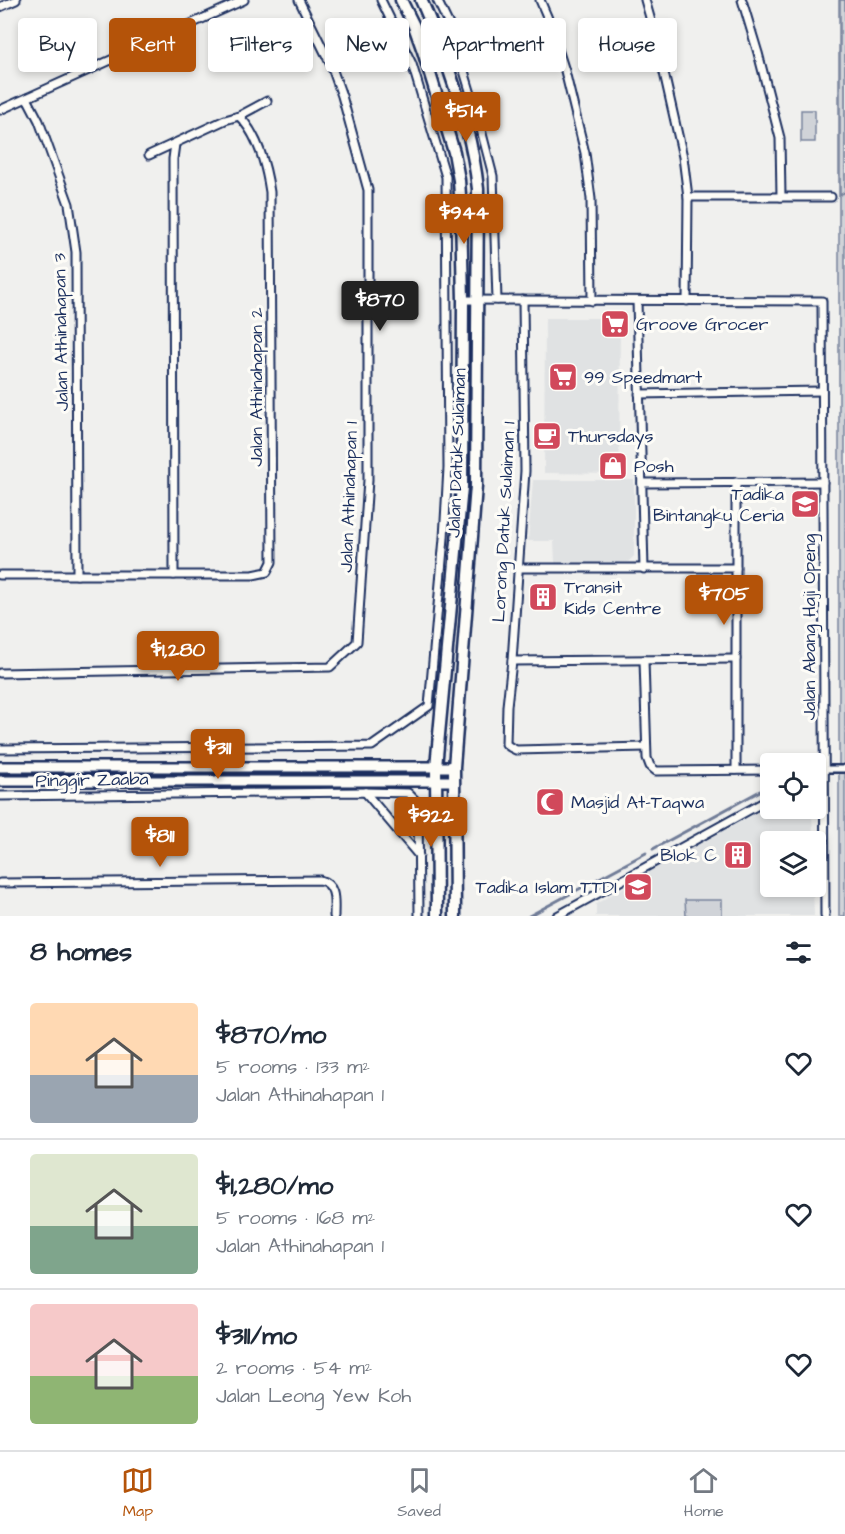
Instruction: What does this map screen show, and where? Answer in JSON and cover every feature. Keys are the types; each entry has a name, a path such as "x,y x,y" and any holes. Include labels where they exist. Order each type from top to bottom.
{"main road":[{"name":"Jalan Datuk Sulaiman","path":"401,0 423,51 454,152 459,180 463,300 462,487 436,767 437,916"},
{"name":"Jalan Datuk Sulaiman","path":"421,0 428,18"},
{"name":"Jalan Datuk Sulaiman","path":"449,72 463,111 478,189 476,486 453,781 455,916"},
{"path":"439,101 450,108 454,106 455,100 449,72"}],"street":[{"path":"0,7 16,0"},
{"path":"0,110 244,0"},
{"name":"Jalan Athinahapan 1","path":"0,673 330,667 357,642 368,480 368,190 331,65 299,0"},
{"name":"Jalan Datuk Sulaiman","path":"0,749 372,746 429,706 448,468 446,177 412,64 381,0"},
{"path":"437,0 452,31 493,176 497,300"},
{"path":"540,0 565,71 585,153 591,199 592,301"},
{"path":"463,300 687,301 688,197 683,157 645,0"},
{"path":"742,0 780,138 781,197"},
{"name":"Jalan Athinahapan 3","path":"27,98 39,121 69,204 76,252 77,574"},
{"path":"149,155 225,120 239,116 267,101"},
{"name":"Jalan Athinahapan 2","path":"0,575 253,575 267,572 272,562 270,192 258,145 252,132 239,116"},
{"path":"174,575 173,159 175,144"},
{"path":"688,197 831,197"},
{"name":"Lorong Datuk Sulaiman 1","path":"523,300 525,471 506,744 516,750 646,747"},
{"path":"637,301 644,569"},
{"name":"Jalan Abang Haji Openg","path":"687,301 822,301 824,753"},
{"path":"639,394 822,391"},
{"path":"736,482 736,770"},
{"path":"642,483 823,482"},
{"name":"Jalan Datuk Sulaiman","path":"444,538 458,539"},
{"path":"517,568 736,568"},
{"path":"512,661 736,659"},
{"path":"644,660 647,758 656,771 760,770"},
{"path":"0,767 454,767"},
{"path":"826,769 844,770 845,768"},
{"path":"0,781 453,781"},
{"path":"365,792 419,856"},
{"name":"Pinggir Zaaba","path":"0,796 408,793 418,803 419,916"},
{"path":"557,916 760,804"},
{"name":"Jalan Abang Haji Openg","path":"824,819 825,916"},
{"path":"0,883 320,880 332,887 334,916"}],"shaded area":[{"path":"545,318 620,318 619,474 544,473"},
{"path":"533,480 634,480 634,556 628,562 555,563 554,541 528,541"},
{"path":"760,811 760,819 812,819 813,831 760,831 760,897 813,897 814,916 596,916 596,904 652,870"}],"green space":[{"path":"839,0 845,0 845,916 839,916"},
{"path":"840,0 845,0 845,192 840,195"},
{"path":"801,110 815,110 815,142 801,142"},
{"path":"685,900 722,900 722,916 686,916"}],"waterway":[{"path":"653,849 760,791"},
{"path":"529,916 646,853"}],"place":[{"name":"Groove Grocer","path":"615,324"},
{"name":"99 Speedmart","path":"563,377"},
{"name":"Thursdays","path":"547,436"},
{"name":"Posh","path":"613,466"},
{"name":"Tadika Bintangku Ceria","path":"805,504"},
{"name":"Transit Kids Centre","path":"543,597"},
{"name":"Masjid At-Taqwa","path":"550,802"},
{"name":"Blok C","path":"738,855"},
{"name":"Tadika Islam TTDI","path":"638,887"}]}
